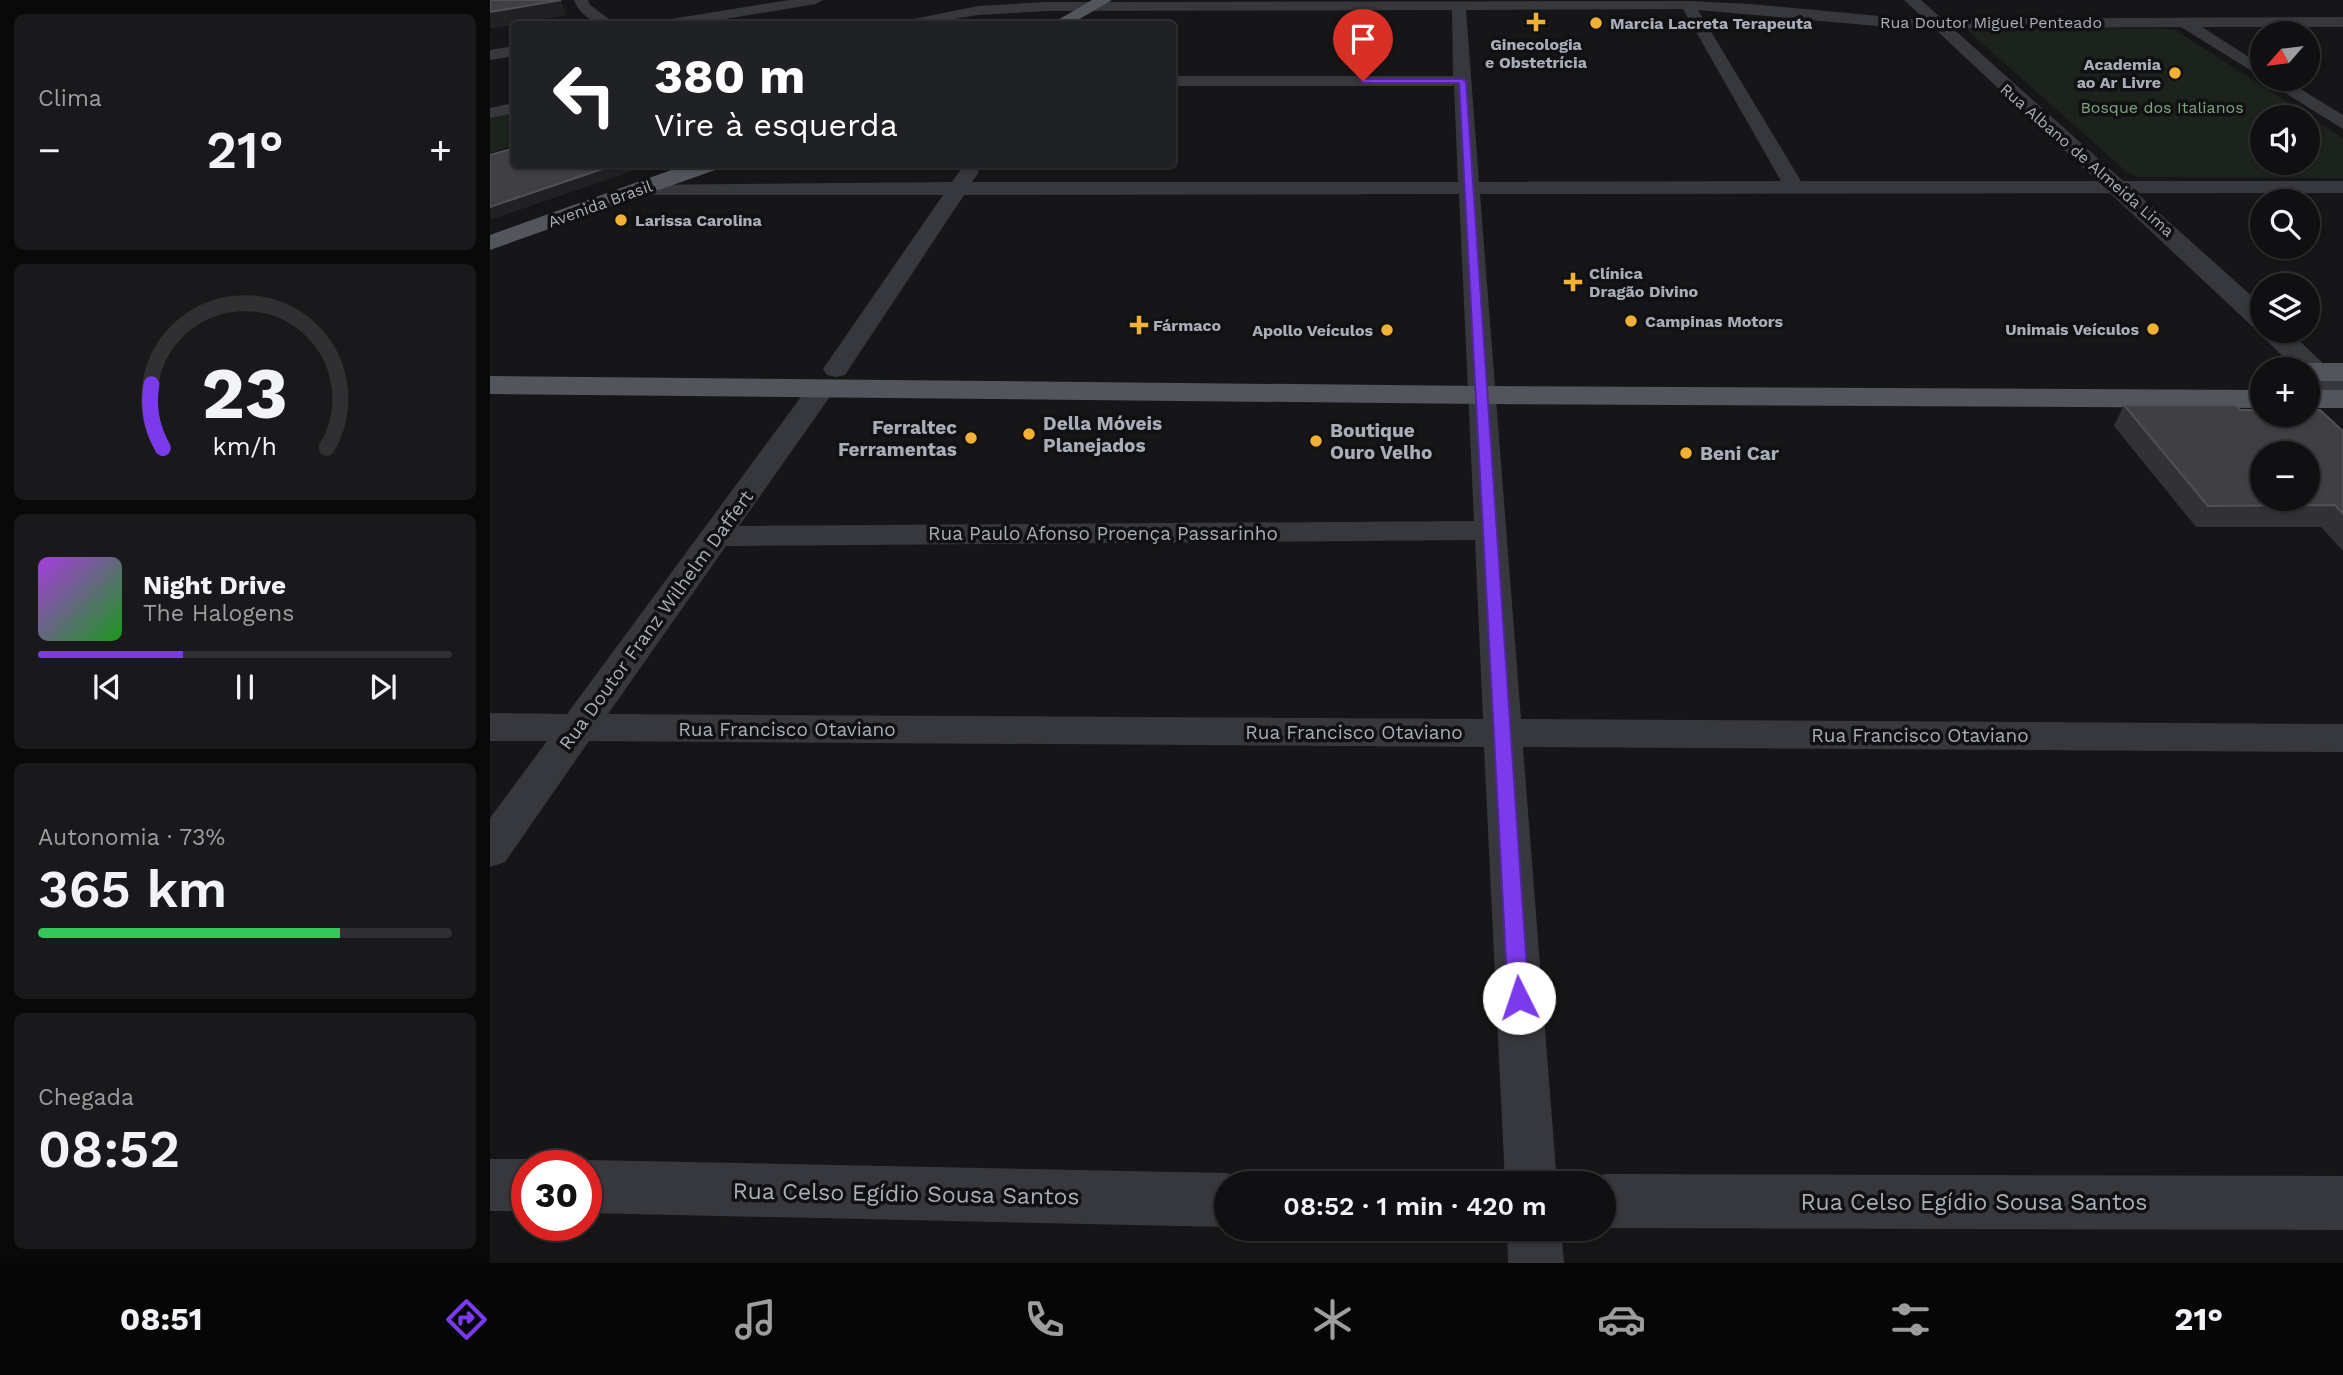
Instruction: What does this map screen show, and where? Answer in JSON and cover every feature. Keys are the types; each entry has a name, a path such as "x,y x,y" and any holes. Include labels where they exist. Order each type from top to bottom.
{"main road":[{"path":"1066,21 1088,11"},
{"name":"Avenida Brasil","path":"490,243 699,168"},
{"path":"490,366 829,379"},
{"path":"1480,383 2250,372"},
{"path":"490,385 829,379 1480,383 2250,399"},
{"path":"2320,380 2343,397"}],"street":[{"path":"580,0 584,7 604,21"},
{"path":"689,21 816,0"},
{"name":"Rua Albano de Almeida Lima","path":"1912,0 1990,75 2121,187 2250,309"},
{"path":"1459,3 1489,530 1496,605 1501,733 1530,1171"},
{"name":"Rua Doutor Miguel Penteado","path":"922,21 996,8 1088,11 1507,3 1689,5 1750,8 1883,22 1938,24 2343,22"},
{"path":"1689,5 1794,187"},
{"path":"2183,22 2250,65"},
{"path":"490,55 511,52"},
{"path":"1176,81 1462,81"},
{"path":"2292,91 2343,123"},
{"path":"490,113 511,109"},
{"name":"Rua Doutor Franz Wilhelm Daffert","path":"490,850 829,379 972,168"},
{"path":"640,189 2343,187"},
{"path":"2284,343 2298,357"},
{"name":"Rua Paulo Afonso Proença Passarinho","path":"716,536 1489,530"},
{"name":"Rua Francisco Otaviano","path":"490,727 2343,738"},
{"path":"490,1185 511,1185"},
{"name":"Rua Celso Egídio Sousa Santos","path":"602,1186 1214,1200"},
{"name":"Rua Celso Egídio Sousa Santos","path":"1616,1201 2343,1203"},
{"path":"1535,1241 1536,1263"}],"green space":[{"name":"Bosque dos Italianos","path":"2161,28 2177,31 2250,78 2250,91 2270,91 2292,105 2250,105 2250,175 2320,175 2320,123 2343,138 2343,178 2137,177 2128,173 1967,30"},
{"path":"511,112 511,146 490,153 490,117"}],"building":[{"path":"490,0 561,0 490,12"},
{"path":"511,149 511,168 605,168 490,207 490,155"},
{"path":"2124,405 2236,405 2240,410 2250,410 2250,427 2320,427 2320,410 2343,431 2343,514 2335,505 2320,505 2320,441 2250,441 2250,506 2208,506"}],"place":[{"name":"Ginecologia e Obstetrícia","path":"1536,22"},
{"name":"Marcia Lacreta Terapeuta","path":"1596,23"},
{"name":"Academia ao Ar Livre","path":"2175,73"},
{"name":"Larissa Carolina","path":"621,220"},
{"name":"Clínica Dragão Divino","path":"1573,282"},
{"name":"Campinas Motors","path":"1631,321"},
{"name":"Fármaco","path":"1139,325"},
{"name":"Unimais Veículos","path":"2153,329"},
{"name":"Apollo Veículos","path":"1387,330"},
{"name":"Della Móveis Planejados","path":"1029,434"},
{"name":"Ferraltec Ferramentas","path":"971,438"},
{"name":"Boutique Ouro Velho","path":"1316,441"},
{"name":"Beni Car","path":"1686,453"}],"route":[{"path":"1363,81 1462,81 1519,998"}]}
